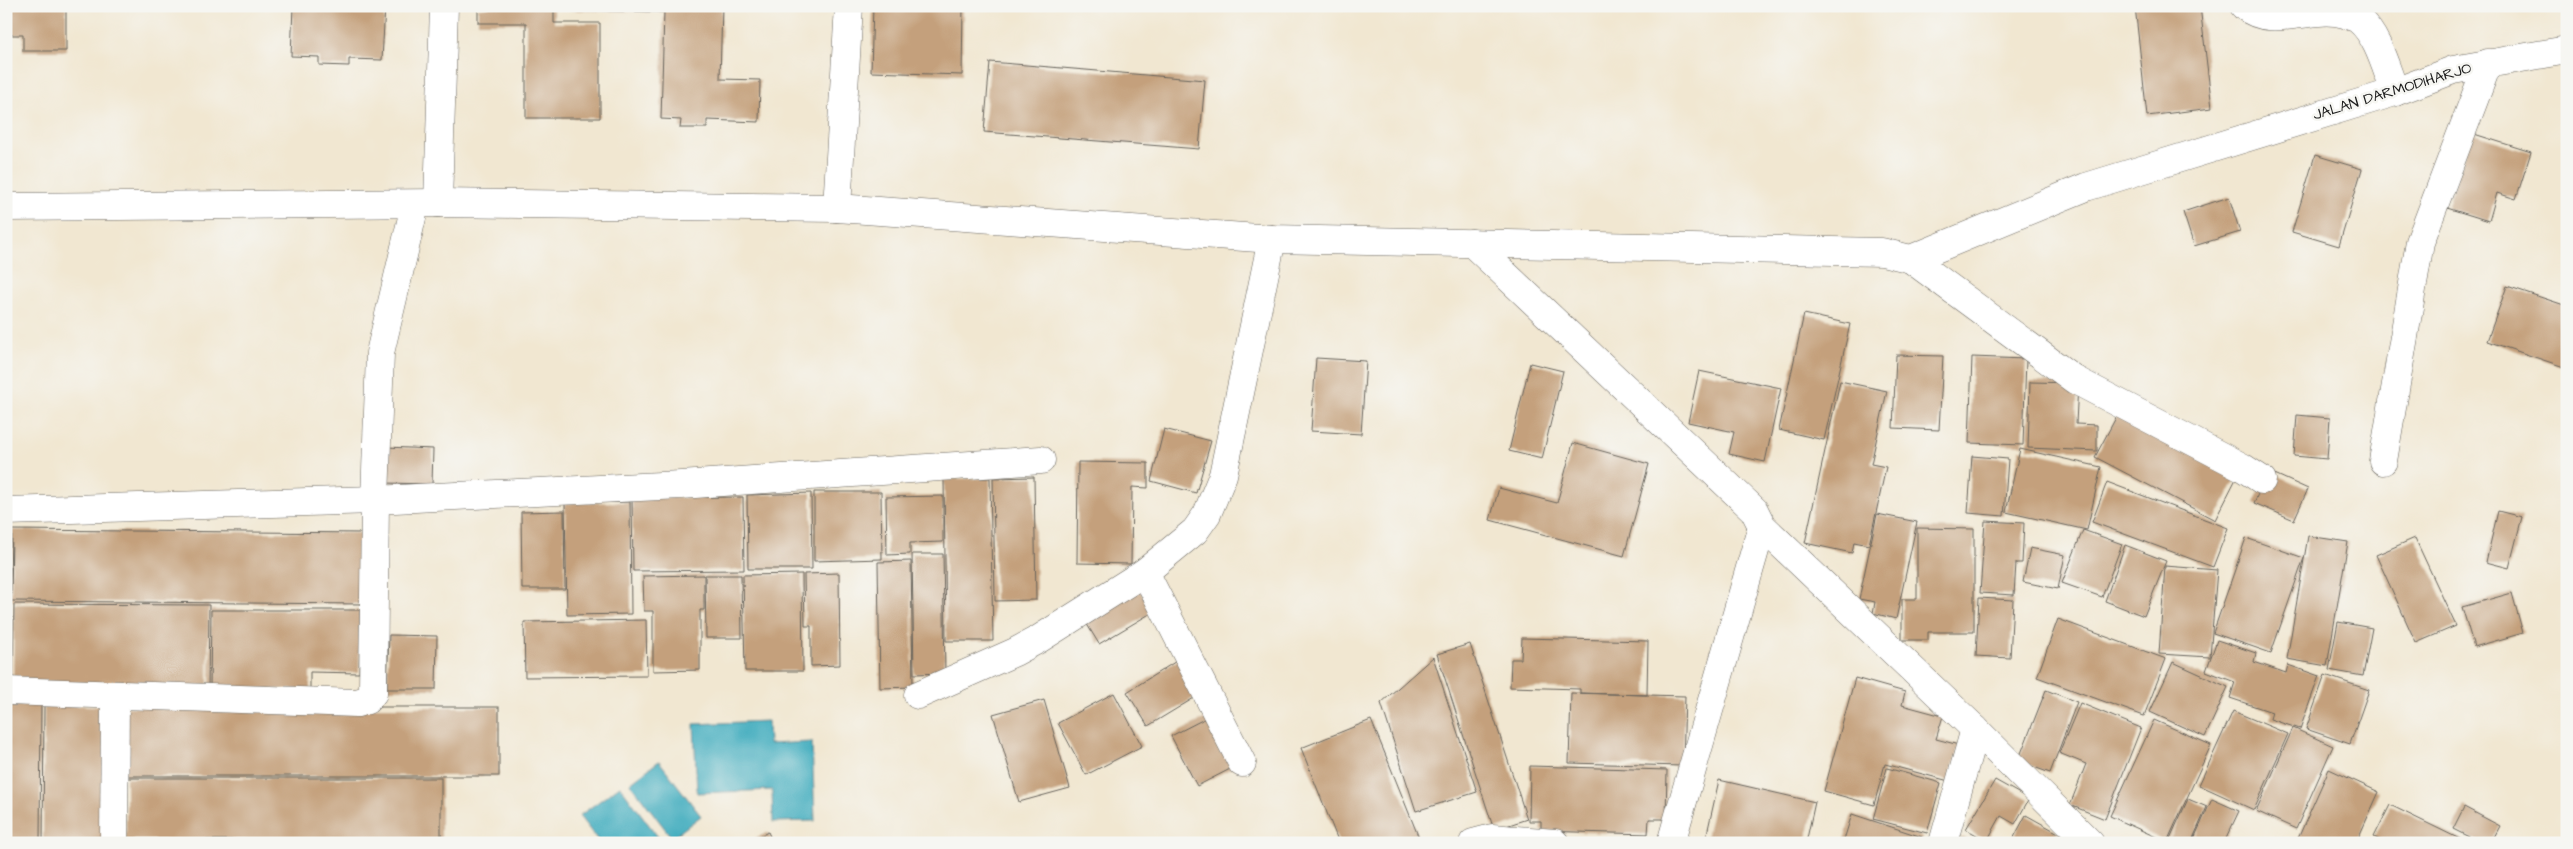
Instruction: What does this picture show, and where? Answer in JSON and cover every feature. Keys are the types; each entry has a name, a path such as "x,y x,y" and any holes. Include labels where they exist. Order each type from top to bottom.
{"street":[{"path":"6,691 357,703 367,700 373,693 374,500 380,353 427,204 444,6"},
{"path":"837,208 849,6"},
{"path":"2244,6 2262,17 2279,17 2317,10 2358,18 2372,38 2395,92"},
{"name":"JALAN DARMODIHARJO","path":"1911,259 2086,187 2142,169 2395,92 2453,70 2567,50"},
{"path":"2383,461 2420,242 2488,63"},
{"path":"6,207 427,204 837,208 1272,239 1882,252 1911,259 2075,380 2242,466 2262,480"},
{"path":"918,695 1015,652 1145,572 1195,531 1208,514 1223,475 1272,239"},
{"path":"1472,243 1754,510 1762,526 1975,729 2090,843"},
{"path":"6,511 374,500 681,485 1041,460"},
{"path":"1670,843 1762,526"},
{"path":"1145,572 1242,763"},
{"path":"114,843 115,696"},
{"path":"1943,843 1975,729"},
{"path":"1473,843 1492,838 1555,843"}],"water":[{"path":"768,721 769,744 812,742 815,821 773,822 772,790 697,793 694,724"},
{"path":"659,761 701,816 672,838 630,783"},
{"path":"620,786 661,841 659,843 600,843 579,816"}],"building":[{"path":"6,6 66,6 66,51 23,51 23,35 6,35"},
{"path":"293,6 385,6 382,60 349,59 349,66 319,65 319,57 291,56"},
{"path":"494,6 554,6 554,23 600,23 600,118 526,118 526,23 478,23 478,8"},
{"path":"570,6 722,6 720,79 760,80 759,122 707,120 707,128 680,128 681,120 661,119 664,12 570,10"},
{"path":"873,6 963,6 962,75 871,72"},
{"path":"2135,6 2200,6 2212,108 2147,116"},
{"path":"990,62 1205,80 1199,149 984,132"},
{"path":"2471,133 2531,152 2516,199 2497,193 2489,221 2447,208"},
{"path":"2315,155 2362,169 2339,246 2292,232"},
{"path":"2229,197 2240,232 2194,246 2183,212"},
{"path":"2507,286 2567,306 2567,368 2487,341"},
{"path":"1804,314 1850,324 1824,440 1779,430"},
{"path":"1896,355 1943,356 1939,430 1893,428"},
{"path":"1972,357 2026,359 2023,445 1969,443"},
{"path":"1316,358 1366,361 1361,434 1311,431"},
{"path":"1530,363 1563,371 1542,459 1509,451"},
{"path":"1699,371 1781,388 1765,462 1729,454 1734,432 1688,422"},
{"path":"1840,381 1887,391 1871,464 1886,467 1869,545 1854,542 1852,553 1805,543"},
{"path":"2030,382 2078,383 2076,424 2097,425 2097,451 2028,448"},
{"path":"2120,410 2240,471 2215,520 2095,457"},
{"path":"2297,415 2330,418 2327,459 2294,456"},
{"path":"1164,429 1211,441 1196,493 1151,481"},
{"path":"1573,443 1649,464 1624,556 1490,520 1499,488 1557,503"},
{"path":"386,447 433,449 432,484 385,483"},
{"path":"2020,449 2101,467 2087,530 2006,512"},
{"path":"1972,456 2008,459 2004,516 1968,513"},
{"path":"1078,462 1148,463 1148,488 1132,487 1131,564 1077,563"},
{"path":"2268,471 2308,489 2294,520 2254,503"},
{"path":"1034,477 1036,600 995,601 993,478"},
{"path":"990,478 993,641 946,641 944,479"},
{"path":"2107,482 2228,528 2213,567 2092,522"},
{"path":"814,492 881,492 882,559 814,561"},
{"path":"811,493 812,569 748,569 747,495"},
{"path":"943,496 943,542 910,543 910,554 887,555 886,497"},
{"path":"743,497 744,570 633,571 632,498"},
{"path":"630,502 631,614 567,615 565,503"},
{"path":"564,511 565,589 522,589 521,512"},
{"path":"2498,511 2522,517 2509,568 2486,562"},
{"path":"1877,514 1917,522 1896,619 1873,613 1875,602 1859,599"},
{"path":"1985,521 2024,523 2022,563 2016,563 2014,595 1980,593"},
{"path":"1917,528 1974,529 1974,632 1928,632 1928,640 1902,640 1902,599 1917,599"},
{"path":"12,530 365,533 365,604 11,601"},
{"path":"2083,530 2122,544 2102,597 2062,583"},
{"path":"2308,536 2348,542 2327,666 2287,659"},
{"path":"2246,538 2304,558 2271,653 2213,633"},
{"path":"2415,538 2456,626 2416,643 2376,555"},
{"path":"6,539 11,539 9,613 6,613"},
{"path":"2125,545 2166,561 2144,616 2105,601"},
{"path":"2030,548 2065,555 2058,589 2023,582"},
{"path":"912,554 943,554 945,673 914,674"},
{"path":"911,561 913,687 880,688 878,562"},
{"path":"2165,566 2217,570 2210,657 2159,654"},
{"path":"839,573 840,665 811,666 811,626 805,626 804,574"},
{"path":"802,574 803,671 745,671 743,575"},
{"path":"704,575 704,610 700,610 700,670 653,671 653,611 644,611 643,576"},
{"path":"705,575 741,575 742,638 706,638"},
{"path":"1139,589 1153,612 1099,644 1085,621"},
{"path":"2512,593 2523,633 2474,647 2462,607"},
{"path":"1979,598 2013,600 2010,658 1976,656"},
{"path":"14,604 209,605 208,688 13,687"},
{"path":"211,610 360,610 359,673 310,672 310,689 210,689"},
{"path":"6,619 11,619 11,677 6,677"},
{"path":"2058,619 2166,659 2144,716 2037,677"},
{"path":"646,620 647,676 525,677 524,622"},
{"path":"2338,622 2372,628 2363,676 2329,670"},
{"path":"389,635 437,636 436,689 387,689"},
{"path":"1522,638 1648,641 1647,695 1580,693 1580,689 1510,687 1511,659 1521,659"},
{"path":"2217,640 2256,653 2254,662 2286,673 2288,665 2319,676 2300,729 2270,719 2272,712 2230,698 2235,682 2206,671"},
{"path":"1470,644 1527,819 1494,830 1437,654"},
{"path":"1433,657 1477,792 1416,811 1381,703"},
{"path":"1178,660 1199,695 1148,726 1127,692"},
{"path":"2173,662 2228,687 2205,737 2150,712"},
{"path":"2325,675 2369,690 2350,744 2306,729"},
{"path":"1855,678 1905,692 1902,705 1943,716 1936,739 1959,745 1949,781 1885,764 1874,805 1824,791"},
{"path":"2046,690 2077,702 2050,773 2018,761"},
{"path":"1114,693 1142,746 1086,775 1058,723"},
{"path":"1571,693 1685,696 1683,766 1569,763"},
{"path":"1044,700 1070,788 1019,802 993,714"},
{"path":"2080,703 2141,728 2105,819 2070,805 2086,764 2059,753"},
{"path":"6,705 41,705 40,843 6,843"},
{"path":"44,705 107,706 106,843 43,843"},
{"path":"124,707 499,707 499,776 124,776"},
{"path":"2233,711 2288,734 2254,810 2199,785"},
{"path":"1208,717 1234,767 1197,786 1171,736"},
{"path":"1371,720 1421,843 1339,843 1301,748"},
{"path":"2154,720 2211,745 2167,842 2110,816"},
{"path":"2293,728 2333,746 2296,829 2256,811"},
{"path":"1530,766 1667,770 1666,819 1649,819 1648,834 1541,831 1541,821 1529,821"},
{"path":"1887,768 1941,783 1927,833 1873,819"},
{"path":"2329,769 2379,792 2356,843 2296,843"},
{"path":"126,778 441,778 441,840 126,840"},
{"path":"1719,780 1815,802 1806,843 1729,843 1706,838"},
{"path":"1995,780 2029,799 2015,824 2001,816 1987,841 1966,829"},
{"path":"2188,799 2207,807 2191,843 2168,843"},
{"path":"2212,799 2239,811 2224,843 2192,843"},
{"path":"2390,805 2468,843 2386,843 2374,837"},
{"path":"2464,807 2500,826 2491,843 2481,843 2453,829"},
{"path":"1852,814 1922,837 1920,843 1843,843"},
{"path":"2026,815 2062,835 2057,843 2011,843"},
{"path":"768,832 773,843 746,843"},
{"path":"1961,837 1974,843 1958,843"}]}
